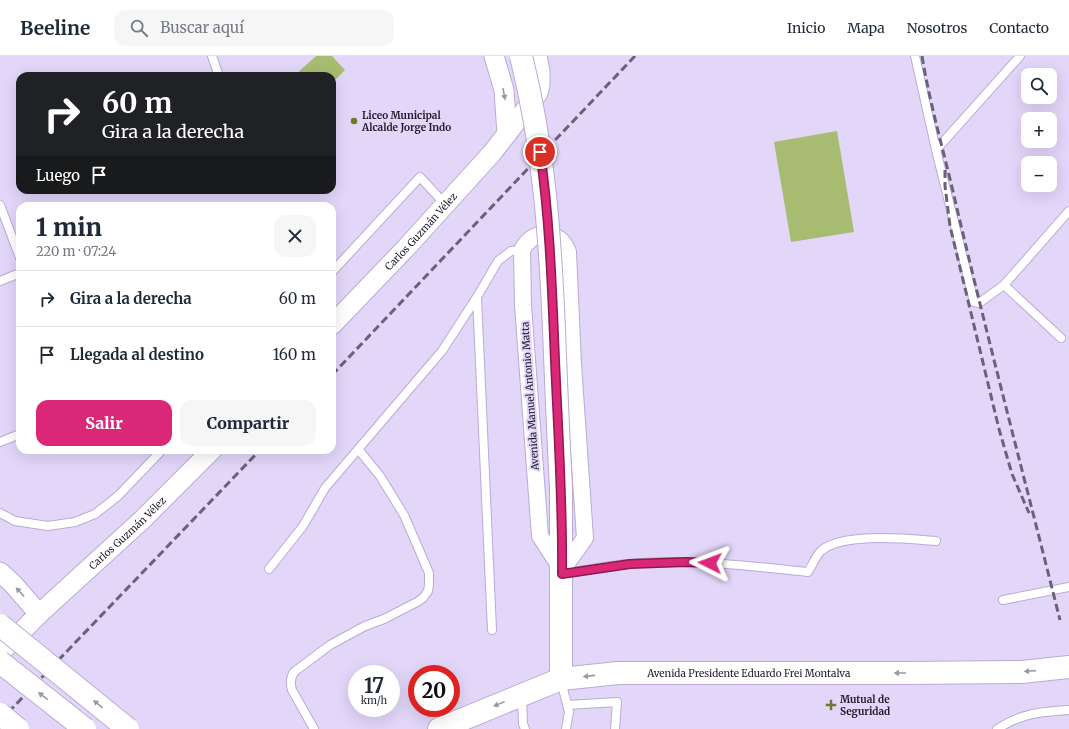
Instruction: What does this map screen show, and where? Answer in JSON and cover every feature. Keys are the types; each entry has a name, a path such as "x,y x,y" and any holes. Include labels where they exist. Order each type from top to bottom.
{"main road":[{"path":"521,56 536,126 549,227 561,487 561,679"},
{"path":"0,625 128,729"},
{"path":"0,662 85,729"},
{"name":"Avenida Presidente Eduardo Frei Montalva","path":"439,729 561,679 618,674 1022,672 1069,667"},
{"path":"0,714 18,729"}],"street":[{"path":"494,56 504,90 507,134"},
{"path":"507,134 538,93 540,86 540,71 537,56"},
{"name":"Carlos Guzmán Vélez","path":"336,321 492,153 507,134"},
{"path":"522,250 531,238 545,234 557,237 566,246 568,252 585,538 562,572"},
{"name":"Avenida Manuel Antonio Matta","path":"522,250 523,312 540,536 562,572"},
{"name":"Carlos Guzmán Vélez","path":"0,653 142,520 208,454"},
{"path":"0,572 40,614"}],"lane":[{"path":"212,56 218,72"},
{"path":"915,56 936,150 974,302 979,303 1004,285 1069,211"},
{"path":"936,150 1020,56"},
{"path":"336,268 420,177 445,204"},
{"path":"0,205 16,247"},
{"path":"269,569 303,526 325,488 442,351 498,261 510,252 522,250"},
{"path":"0,281 16,275"},
{"path":"1004,285 1061,338"},
{"path":"477,297 492,630"},
{"path":"0,442 16,436"},
{"path":"314,729 292,690 290,684 294,672 314,656 341,638 417,602 423,598 428,591 429,585 429,573 404,515 380,476 358,449"},
{"path":"0,513 16,521 48,526 75,522 95,514 118,496 158,454"},
{"path":"562,572 630,564 686,562 731,564 808,572 820,551 834,544 853,540 892,538 936,541"},
{"path":"1003,600 1069,587"},
{"path":"561,679 567,705 568,719 566,729"},
{"path":"522,695 523,724 525,729"},
{"path":"567,705 617,702 616,729"},
{"path":"997,729 1015,719 1040,711 1069,710"}],"green space":[{"path":"316,56 332,56 345,70 336,79 336,72 298,72"},
{"path":"837,131 854,232 791,242 774,142"}],"railway":[{"path":"336,371 635,56"},
{"path":"922,56 933,110 980,305 1060,620"},
{"path":"945,170 945,186 950,226 999,429 1012,474 1029,513"},
{"path":"0,721 256,454"}],"place":[{"name":"Liceo Municipal Alcalde Jorge Indo","path":"354,121"},
{"name":"Mutual de Seguridad","path":"831,705"}],"route":[{"path":"540,152 549,227 552,278 561,487 562,574 630,564 686,562 710,563"}]}
